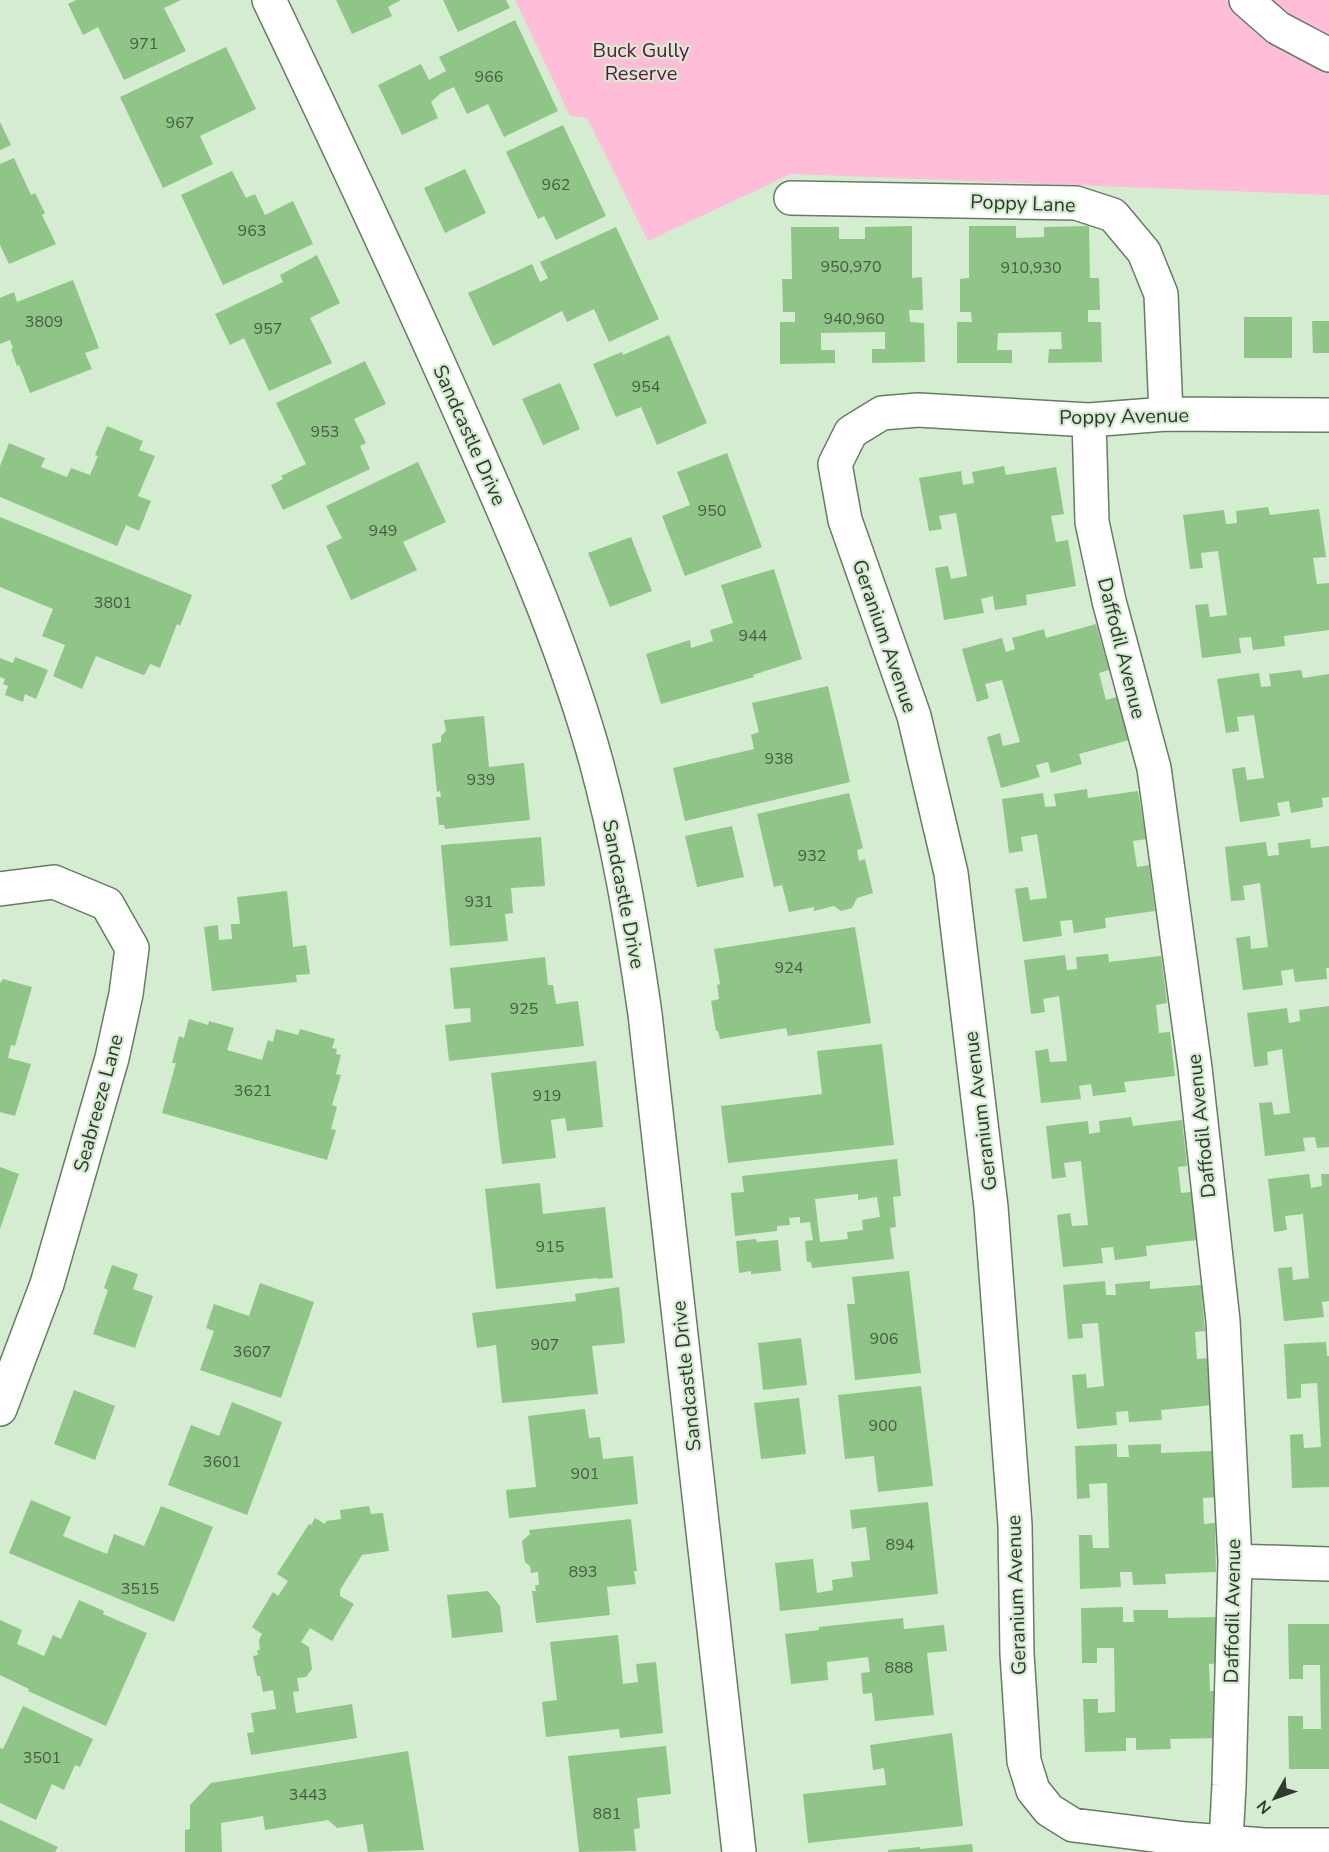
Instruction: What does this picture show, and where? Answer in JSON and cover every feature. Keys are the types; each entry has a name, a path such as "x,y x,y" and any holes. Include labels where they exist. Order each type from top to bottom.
{"street":[{"name":"Sandcastle Drive","path":"269,0 396,267 530,573 563,659 588,735 614,834 632,924 645,1014 739,1852"},
{"path":"1246,0 1278,28 1329,55"},
{"name":"Poppy Lane","path":"790,198 1076,203 1113,215 1144,252 1161,294 1166,414"},
{"name":"Poppy Avenue","path":"918,410 1089,420 1166,414 1329,415"},
{"name":"Geranium Avenue","path":"918,410 882,413 852,432 835,464 844,520 914,716 951,873 991,1207 1016,1525 1017,1654 1024,1761 1033,1790 1049,1810 1073,1825 1110,1831 1226,1842 1329,1845"},
{"name":"Daffodil Avenue","path":"1089,420 1092,522 1111,612 1154,768 1196,1068 1223,1321 1235,1561 1226,1842"},
{"name":"Seabreeze Lane","path":"0,889 54,882 107,904 132,948 126,994 112,1058 47,1284 0,1409"},
{"path":"1235,1561 1329,1564"}],"green space":[{"name":"Buck Gully Reserve","path":"515,0 1329,0 1329,195 791,174 648,241 587,118 570,116"}],"building":[{"path":"76,0 181,0 164,8 186,51 124,80 98,27 83,35 68,4"},
{"path":"336,0 401,0 388,7 392,16 352,34"},
{"path":"443,0 506,0 510,8 458,32"},
{"path":"515,20 558,111 504,137 488,104 467,114 454,87 441,93 431,102 438,118 402,135 378,85 421,64 429,80 446,71 439,57"},
{"path":"226,47 256,109 200,136 213,164 163,188 120,97"},
{"path":"0,122 11,145 0,150"},
{"path":"563,125 606,216 556,240 544,216 538,219 506,152"},
{"path":"14,158 31,195 35,193 45,213 42,215 56,244 9,264 0,245 0,164"},
{"path":"465,169 486,213 445,233 424,188"},
{"path":"232,171 246,198 255,194 265,215 293,201 313,244 223,285 181,195"},
{"path":"912,226 912,278 922,277 923,310 909,310 910,322 924,323 925,362 872,363 872,349 885,349 885,332 821,333 821,350 835,350 835,363 780,364 780,322 795,322 795,312 783,312 782,279 792,279 791,227 839,227 839,239 865,239 865,227"},
{"path":"969,226 1016,226 1016,238 1044,237 1044,227 1089,226 1090,278 1099,278 1100,310 1088,310 1088,322 1101,322 1102,362 1048,363 1049,349 1062,349 1061,332 998,333 997,350 1012,350 1012,363 957,363 957,322 972,322 971,312 960,312 960,279 969,278"},
{"path":"616,227 659,319 609,342 594,309 567,322 562,311 493,346 468,293 532,264 540,282 548,278 540,262"},
{"path":"317,255 340,303 310,318 332,363 269,391 244,338 230,345 215,314 283,282 280,275"},
{"path":"73,280 99,348 85,353 92,369 30,393 19,365 17,366 10,340 0,344 0,298 14,292 17,302"},
{"path":"1244,317 1292,317 1292,358 1244,358"},
{"path":"1312,321 1329,321 1329,353 1313,353"},
{"path":"669,335 707,423 657,445 641,407 616,417 593,364 622,352 623,355"},
{"path":"365,361 386,404 354,419 366,443 360,446 370,469 283,510 271,485 283,479 281,476 306,464 276,403"},
{"path":"560,383 580,429 543,445 522,399"},
{"path":"107,426 143,441 139,450 155,456 138,496 151,501 139,531 126,525 117,546 0,497 0,466 9,443 45,458 41,467 67,477 71,468 90,475 98,456 95,455"},
{"path":"727,453 762,547 685,576 662,516 690,505 677,472"},
{"path":"418,462 446,522 403,542 417,570 351,600 326,546 342,538 326,506"},
{"path":"1004,466 1006,475 1056,467 1064,514 1051,516 1056,542 1068,540 1076,586 1026,595 1027,605 995,610 993,596 981,599 984,613 944,620 935,568 948,566 951,579 967,576 956,513 939,516 942,529 929,531 919,478 961,471 963,485 974,483 972,472"},
{"path":"1268,507 1270,515 1319,509 1326,557 1313,558 1317,584 1329,583 1329,630 1284,636 1285,646 1253,650 1251,637 1239,638 1241,653 1202,658 1195,605 1208,604 1210,617 1227,615 1218,551 1201,553 1203,568 1190,569 1183,515 1224,510 1226,524 1237,523 1236,511"},
{"path":"0,517 192,595 180,626 177,624 160,668 150,664 143,675 96,656 82,689 53,676 65,645 42,636 53,609 0,587"},
{"path":"631,537 652,591 610,607 588,553"},
{"path":"774,569 802,659 753,675 754,677 661,704 646,654 690,640 691,648 713,641 710,630 733,623 721,585"},
{"path":"1096,624 1109,670 1099,673 1106,700 1117,697 1129,740 1079,754 1082,764 1051,773 1048,762 1036,765 1040,777 1001,788 987,737 1000,733 1003,746 1020,742 1002,680 985,684 989,698 977,702 962,649 1002,638 1006,652 1015,649 1012,638 1044,629 1046,638"},
{"path":"15,657 48,670 36,699 25,694 23,702 5,695 8,686 3,684 5,679 0,677 0,658 13,663"},
{"path":"1301,670 1303,678 1329,674 1329,797 1322,798 1323,807 1291,813 1289,801 1277,803 1280,816 1240,822 1232,769 1245,767 1247,780 1264,778 1254,715 1237,717 1239,731 1226,733 1217,679 1259,673 1261,687 1271,686 1269,674"},
{"path":"828,686 850,782 685,821 673,768 754,749 751,735 759,732 752,703"},
{"path":"484,716 489,767 524,763 530,820 445,829 444,825 439,825 436,797 441,797 440,791 437,792 432,744 441,742 441,736 446,731 444,720"},
{"path":"1087,789 1088,798 1138,791 1146,839 1133,841 1137,867 1149,865 1155,911 1105,918 1106,928 1074,933 1072,920 1060,921 1062,936 1023,942 1015,889 1028,887 1030,900 1047,898 1037,834 1021,837 1023,851 1009,853 1002,799 1043,793 1045,807 1056,806 1054,794"},
{"path":"849,793 863,848 857,850 859,861 865,859 873,893 857,898 852,908 841,911 834,906 814,911 814,907 789,912 782,885 774,887 757,814"},
{"path":"732,826 744,877 697,887 685,836"},
{"path":"541,837 545,886 511,888 513,913 505,914 508,941 450,946 441,845"},
{"path":"1310,839 1311,848 1329,846 1329,968 1326,968 1327,979 1295,982 1293,969 1281,971 1283,985 1243,990 1236,938 1250,936 1251,949 1268,947 1260,883 1243,886 1245,900 1231,901 1225,847 1266,842 1268,856 1279,855 1278,843"},
{"path":"287,891 293,947 306,945 310,974 296,975 297,982 212,991 204,927 218,925 219,940 232,939 231,924 240,924 237,897"},
{"path":"855,927 871,1023 788,1036 786,1028 720,1039 716,1031 711,1001 719,999 717,985 720,984 714,949"},
{"path":"1108,954 1109,962 1161,956 1167,1003 1156,1005 1159,1033 1170,1032 1175,1076 1124,1082 1126,1092 1093,1096 1091,1084 1079,1086 1081,1099 1041,1103 1035,1051 1048,1049 1050,1062 1067,1061 1059,996 1043,999 1045,1012 1031,1014 1024,960 1065,955 1067,970 1077,969 1076,957"},
{"path":"545,957 548,985 553,985 556,1004 578,1001 584,1046 449,1061 445,1025 471,1022 470,1008 454,1009 450,968"},
{"path":"3,979 32,987 15,1046 11,1045 8,1058 31,1064 15,1116 0,1112 0,983"},
{"path":"1329,1006 1329,1147 1317,1148 1315,1137 1303,1138 1305,1151 1265,1156 1259,1103 1272,1102 1274,1115 1290,1113 1282,1049 1267,1052 1268,1065 1254,1067 1247,1013 1287,1008 1289,1023 1300,1021 1299,1010"},
{"path":"189,1019 208,1025 209,1021 234,1028 227,1050 262,1060 268,1040 273,1042 276,1029 298,1035 300,1029 335,1039 332,1048 337,1049 336,1054 341,1055 336,1074 341,1075 332,1105 337,1107 331,1129 336,1130 327,1160 162,1113 176,1063 172,1063 179,1036 184,1038"},
{"path":"882,1044 894,1145 728,1163 721,1106 822,1094 817,1051"},
{"path":"596,1061 603,1127 567,1131 565,1118 551,1120 556,1158 502,1164 491,1073"},
{"path":"1131,1117 1133,1126 1182,1120 1187,1166 1178,1167 1181,1193 1191,1192 1197,1240 1146,1246 1147,1256 1115,1260 1113,1247 1101,1248 1103,1263 1063,1267 1057,1215 1070,1213 1072,1226 1088,1225 1081,1161 1064,1163 1066,1177 1052,1179 1046,1126 1088,1121 1089,1134 1100,1132 1099,1121"},
{"path":"897,1159 901,1196 893,1197 896,1227 890,1228 894,1259 812,1268 811,1262 807,1262 805,1241 813,1240 810,1222 800,1223 800,1217 789,1218 790,1225 777,1226 777,1231 735,1236 731,1193 744,1192 742,1176","holes":["858,1194 858,1200 877,1197 880,1217 862,1220 863,1230 847,1232 848,1239 820,1242 815,1199"]},
{"path":"0,1167 19,1174 0,1229"},
{"path":"1309,1174 1311,1188 1322,1186 1321,1174 1329,1174 1329,1301 1322,1302 1324,1317 1284,1321 1278,1268 1292,1267 1293,1280 1309,1278 1303,1214 1285,1216 1287,1230 1274,1232 1268,1179"},
{"path":"540,1183 543,1214 605,1207 613,1278 496,1289 485,1189"},
{"path":"756,1239 757,1242 778,1240 781,1271 739,1273 736,1241"},
{"path":"112,1265 138,1274 133,1289 153,1296 135,1348 93,1334 108,1290 104,1288"},
{"path":"909,1271 921,1373 855,1380 847,1304 855,1304 852,1277"},
{"path":"1105,1281 1106,1295 1116,1295 1115,1284 1150,1281 1150,1289 1201,1285 1205,1331 1195,1332 1197,1359 1209,1358 1213,1405 1161,1410 1162,1420 1129,1422 1128,1411 1116,1412 1117,1425 1077,1429 1072,1375 1086,1374 1087,1388 1104,1386 1098,1323 1082,1324 1083,1338 1068,1339 1063,1285"},
{"path":"260,1283 314,1302 281,1398 200,1370 214,1331 206,1328 214,1304 249,1316"},
{"path":"619,1287 625,1343 592,1346 598,1394 502,1403 496,1345 477,1348 472,1313 576,1301 575,1294"},
{"path":"801,1338 807,1385 763,1390 758,1343"},
{"path":"1326,1342 1327,1356 1329,1356 1329,1487 1292,1488 1290,1435 1303,1434 1304,1448 1321,1447 1317,1383 1301,1384 1301,1398 1287,1399 1284,1344"},
{"path":"921,1386 933,1486 878,1492 874,1456 845,1459 838,1395"},
{"path":"74,1390 115,1406 95,1460 54,1444"},
{"path":"799,1398 806,1454 761,1459 754,1403"},
{"path":"232,1402 282,1422 247,1515 168,1485 191,1425 219,1436"},
{"path":"585,1409 589,1438 600,1437 603,1459 633,1456 638,1504 509,1518 506,1490 536,1487 528,1416"},
{"path":"1117,1444 1117,1457 1129,1457 1128,1445 1161,1444 1161,1453 1213,1451 1215,1497 1203,1498 1204,1524 1215,1523 1216,1572 1165,1574 1166,1584 1133,1585 1132,1572 1120,1572 1121,1587 1080,1589 1079,1535 1092,1535 1093,1548 1109,1548 1107,1483 1089,1484 1090,1498 1077,1499 1075,1446"},
{"path":"31,1500 71,1517 63,1536 107,1554 114,1534 144,1546 161,1506 213,1527 174,1622 9,1553"},
{"path":"928,1502 938,1594 780,1611 775,1563 813,1559 817,1593 833,1590 832,1580 853,1577 851,1562 870,1560 866,1527 852,1529 850,1510"},
{"path":"369,1506 371,1514 383,1513 389,1551 362,1555 340,1590 340,1596 354,1604 332,1641 310,1628 301,1642 309,1647 312,1669 306,1677 297,1678 299,1691 293,1692 296,1713 352,1704 357,1738 251,1755 247,1733 254,1732 251,1713 276,1709 273,1690 263,1692 260,1676 257,1676 253,1656 258,1655 257,1650 260,1650 259,1640 262,1634 252,1627 273,1592 278,1596 288,1581 277,1574 315,1518 325,1524 326,1521 341,1519 340,1510"},
{"path":"631,1519 637,1571 634,1571 636,1584 607,1587 610,1615 536,1623 532,1591 536,1591 535,1585 539,1585 538,1572 531,1573 530,1566 525,1562 522,1541 530,1534 529,1530"},
{"path":"488,1591 500,1606 503,1632 452,1638 447,1595"},
{"path":"79,1600 104,1611 103,1614 147,1633 106,1726 28,1691 29,1689 0,1675 0,1620 22,1630 17,1644 44,1656 53,1635 61,1639"},
{"path":"1123,1607 1123,1622 1134,1622 1133,1610 1168,1610 1168,1618 1218,1617 1219,1663 1209,1664 1210,1691 1219,1691 1221,1738 1170,1739 1171,1749 1136,1750 1136,1738 1126,1738 1126,1751 1085,1752 1083,1699 1098,1699 1098,1713 1115,1712 1114,1648 1097,1648 1097,1663 1082,1663 1081,1608"},
{"path":"903,1618 904,1629 944,1625 947,1651 927,1653 934,1715 875,1721 872,1693 863,1694 861,1673 870,1672 868,1657 827,1662 828,1680 791,1684 785,1634 819,1630 819,1627"},
{"path":"1288,1624 1329,1624 1329,1769 1289,1769 1288,1716 1303,1716 1303,1729 1321,1729 1320,1665 1303,1665 1303,1679 1289,1679"},
{"path":"618,1635 623,1684 638,1682 636,1664 656,1662 663,1733 620,1738 619,1729 546,1737 542,1702 557,1700 550,1642"},
{"path":"23,1706 93,1739 80,1767 75,1765 64,1790 52,1784 36,1820 0,1803 0,1748 3,1749"},
{"path":"952,1733 963,1826 808,1843 803,1794 886,1785 884,1768 873,1770 870,1745"},
{"path":"666,1746 671,1794 637,1798 640,1828 634,1829 636,1851 579,1852 568,1756"},
{"path":"408,1751 424,1850 368,1852 363,1824 337,1828 328,1820 265,1830 263,1816 221,1823 222,1852 185,1852 185,1830 190,1829 190,1805 211,1783"},
{"path":"0,1820 58,1847 55,1852 0,1852"},
{"path":"972,1844 973,1852 888,1852 888,1850"}]}
